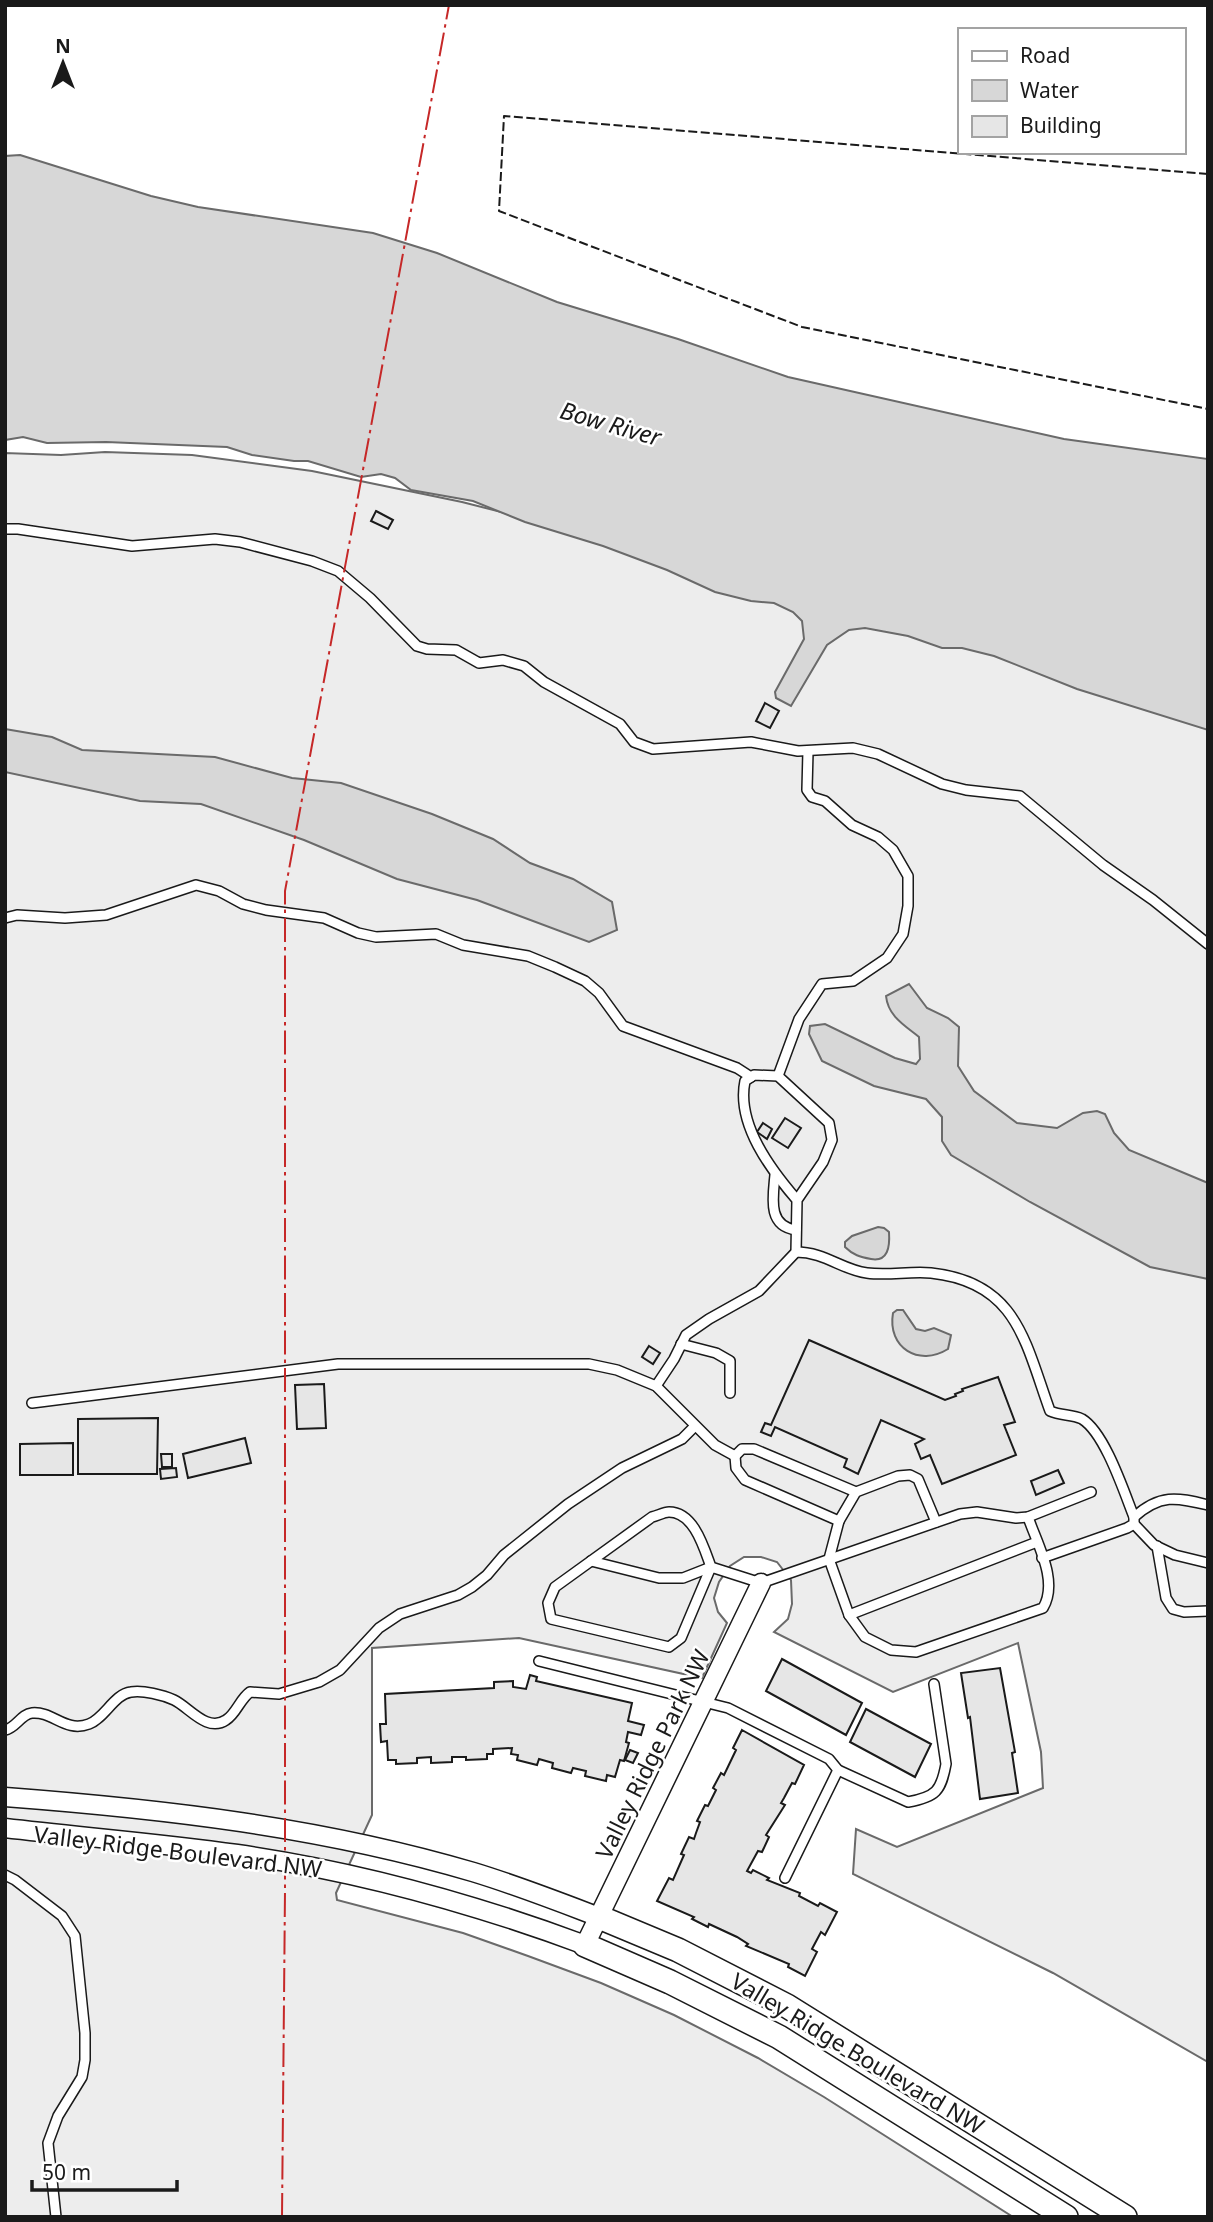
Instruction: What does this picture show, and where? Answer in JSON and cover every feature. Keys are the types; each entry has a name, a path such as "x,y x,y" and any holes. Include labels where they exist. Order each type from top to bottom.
{"street":[{"name":"Valley Ridge Park NW","path":"585,1945 761,1583"},
{"name":"Valley Ridge Boulevard NW","path":"5,1797 217,1818 374,1846 492,1878 599,1917 678,1950 787,2006 1125,2217"},
{"name":"Valley Ridge Boulevard NW","path":"5,1828 236,1854 352,1875 489,1911 585,1945 681,1987 779,2037 1066,2217"}],"lane":[{"path":"5,529 132,546 215,539 240,542 312,561 338,571 387,614 417,646 456,650 479,663 503,660 524,666 544,682 620,724 634,742 653,749 751,742 808,751 853,748 878,754 942,784 965,790 1020,796 1103,865 1208,944"},
{"path":"778,1076 799,1020 822,984 853,981 887,958 903,934 908,906 908,876 892,850 878,837 852,825 825,801 812,797 807,790 808,751"},
{"path":"5,918 17,915 65,918 106,915 196,885 219,891 243,904 324,918 358,933 376,937 436,934 463,945 528,956 555,967 585,981 599,993 616,1020 623,1026 737,1068 751,1077"},
{"path":"656,1385 686,1335 759,1291 796,1252 797,1200 823,1162 832,1140 829,1123 778,1076 766,1074 751,1077 746,1081 743,1091 750,1128 775,1175 797,1200"},
{"path":"775,1175 773,1202 779,1223 786,1229 796,1230"},
{"path":"796,1252 810,1252 861,1272 930,1273 960,1279 999,1300 1010,1312 1023,1339 1050,1411 1085,1421 1109,1454 1134,1520 1157,1546 1175,1555 1208,1563"},
{"path":"681,1344 716,1353 730,1362 730,1393"},
{"path":"32,1403 338,1364 589,1364 617,1370 656,1385 715,1445 736,1456"},
{"path":"5,1730 32,1713 55,1719 71,1727 93,1723 125,1693 135,1691 173,1700 207,1723 217,1724 227,1720 250,1692 279,1694 319,1682 340,1670 379,1628 400,1614 458,1595 472,1587 487,1575 504,1555 568,1504 622,1468 682,1439 695,1426"},
{"path":"839,1521 745,1480 736,1468 736,1456 742,1450 754,1448 856,1492"},
{"path":"936,1522 918,1479 910,1475 898,1476 856,1492 839,1521 829,1559 849,1615 865,1637 891,1650 916,1652 1043,1608 1050,1596 1047,1572 1028,1517"},
{"path":"591,1561 659,1578 683,1578 711,1567 761,1583 960,1514 977,1512 1016,1518 1028,1517 1091,1492"},
{"path":"1042,1558 1127,1528 1149,1503 1187,1499 1208,1504"},
{"path":"669,1512 684,1516 698,1535 711,1567 681,1637 669,1647 551,1619 548,1603 555,1587 652,1517 669,1512"},
{"path":"849,1615 1037,1542"},
{"path":"1157,1546 1166,1598 1173,1609 1184,1612 1208,1611"},
{"path":"539,1661 728,1708 828,1759 838,1770 908,1802 933,1794 940,1788 946,1764 934,1684"},
{"path":"785,1878 838,1770"},
{"path":"5,1875 62,1916 75,1936 78,1954 85,2060 82,2077 58,2116 48,2143 56,2217"}],"shaded area":[{"path":"105,452 192,455 312,471 462,502 1008,641 1208,701 1208,2062 1053,1973 853,1874 856,1829 897,1847 1043,1788 1041,1752 1018,1643 893,1692 774,1632 788,1619 792,1604 791,1580 777,1562 761,1557 744,1557 730,1566 719,1582 714,1598 718,1612 727,1623 702,1678 519,1638 372,1648 372,1815 336,1893 337,1900 463,1933 601,1983 674,2015 758,2058 824,2097 1013,2217 5,2217 5,453 61,455"}],"water":[{"name":"Bow River","path":"20,155 151,196 198,207 373,233 437,253 557,302 678,339 788,377 1064,439 1208,459 1208,730 1077,689 994,656 962,648 942,648 908,636 865,628 849,630 827,645 791,706 776,698 775,692 804,639 802,621 793,612 774,603 751,601 715,592 667,570 603,546 525,522 473,501 411,490 395,478 381,474 361,477 308,461 252,455 227,447 106,442 47,443 23,437 5,440 5,156"},
{"path":"5,729 52,737 82,750 215,757 292,778 341,783 432,814 493,839 530,863 573,879 612,902 617,930 589,942 477,900 397,879 304,840 201,804 140,801 5,772"},
{"path":"909,984 927,1008 948,1018 959,1027 958,1066 974,1091 1017,1123 1057,1128 1083,1113 1097,1111 1105,1114 1114,1133 1129,1150 1208,1183 1208,1279 1150,1267 1030,1202 951,1155 942,1141 942,1117 926,1099 874,1086 822,1061 809,1034 810,1026 825,1024 895,1058 916,1064 920,1059 919,1037 893,1015 886,996"},
{"path":"878,1227 889,1232 887,1252 881,1258 860,1256 845,1247 845,1242 852,1236"},
{"path":"903,1310 916,1329 925,1331 934,1328 951,1335 948,1349 926,1356 907,1351 900,1345 892,1325 893,1313"}],"building":[{"path":"376,511 393,520 388,529 371,521"},
{"path":"765,703 779,711 770,728 756,721"},
{"path":"785,1118 801,1128 788,1148 772,1138"},
{"path":"763,1123 772,1129 767,1139 757,1132"},
{"path":"809,1340 945,1400 956,1396 962,1389 998,1377 1015,1422 1004,1425 1016,1455 942,1484 930,1455 921,1459 915,1444 924,1439 881,1420 858,1474 844,1467 847,1459 775,1427 771,1436 761,1432 765,1423 771,1425"},
{"path":"649,1346 660,1353 653,1364 642,1357"},
{"path":"324,1384 326,1428 297,1429 295,1385"},
{"path":"158,1418 157,1474 78,1474 78,1419"},
{"path":"245,1438 251,1463 188,1478 183,1454"},
{"path":"73,1443 73,1475 20,1475 20,1444"},
{"path":"161,1454 172,1454 172,1467 162,1467"},
{"path":"176,1468 177,1477 161,1479 160,1469"},
{"path":"1058,1470 1064,1483 1036,1495 1031,1481"},
{"path":"782,1659 862,1703 846,1735 766,1691"},
{"path":"1000,1668 1015,1752 1012,1753 1018,1793 980,1799 970,1717 968,1718 961,1673"},
{"path":"530,1675 537,1677 536,1681 632,1703 628,1721 644,1725 641,1735 628,1732 626,1742 629,1743 624,1761 620,1760 615,1777 607,1775 606,1781 585,1776 586,1771 573,1768 571,1773 552,1768 553,1763 539,1759 537,1765 517,1760 518,1755 511,1754 512,1748 493,1749 493,1754 487,1754 487,1759 466,1760 466,1757 452,1757 452,1762 431,1763 431,1757 417,1758 417,1763 396,1764 396,1760 388,1760 387,1741 381,1742 380,1724 386,1724 385,1694 494,1688 494,1682 513,1681 513,1687 526,1689"},
{"path":"866,1709 931,1744 915,1777 850,1742"},
{"path":"742,1730 804,1765 795,1784 792,1783 781,1803 785,1805 766,1835 769,1837 762,1852 758,1851 747,1871 751,1873 753,1870 769,1878 767,1880 800,1893 799,1896 818,1906 820,1903 837,1912 825,1935 821,1932 812,1949 817,1952 805,1976 788,1967 789,1964 746,1946 748,1944 737,1937 709,1924 708,1927 692,1919 694,1917 657,1901 669,1878 673,1880 689,1837 694,1839 700,1822 697,1821 716,1790 713,1788 721,1773 724,1775"},
{"path":"630,1750 638,1753 633,1763 625,1760"}],"fence":[{"path":"958,153 504,116 499,211 802,327 1208,409"},
{"path":"965,154 1208,174"}],"power":[{"path":"282,2217 285,1891 285,891 449,5"}]}
